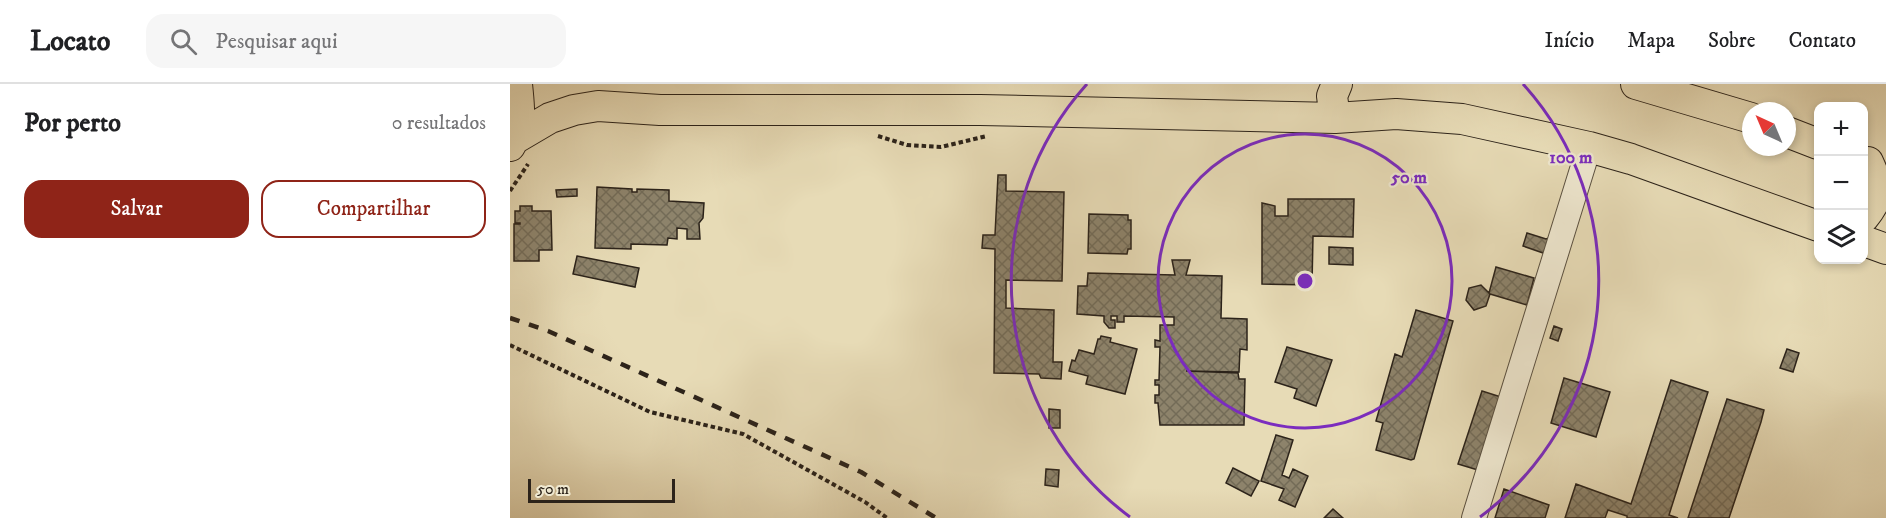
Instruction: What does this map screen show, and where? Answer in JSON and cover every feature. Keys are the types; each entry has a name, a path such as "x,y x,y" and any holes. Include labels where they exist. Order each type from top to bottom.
{"main road":[{"path":"513,142 520,119 517,84"},
{"path":"1335,118 1332,96 1337,84"},
{"path":"1636,84 1742,115"},
{"path":"1709,84 1742,113"},
{"path":"513,142 550,118 598,105 660,110 980,111 1335,118 1396,114 1462,119 1589,147 1631,159 1814,225"},
{"path":"1796,135 1814,142"},
{"path":"1868,210 1875,199 1878,184 1872,164"},
{"path":"1868,244 1886,249"}],"street":[{"path":"1474,518 1589,147"}],"path":[{"path":"510,345 650,412 743,434 865,502 887,518"}],"building":[{"path":"998,175 1006,175 1006,191 1064,192 1062,281 1006,280 1006,308 1054,310 1053,362 1062,362 1061,379 1041,378 1039,374 994,373 995,249 982,248 983,235 995,235"},
{"path":"597,187 632,189 632,192 637,192 637,189 669,190 669,201 704,203 703,218 699,223 700,239 687,239 687,229 677,228 677,239 668,238 667,245 631,244 631,249 595,248"},
{"path":"577,189 577,196 557,197 556,190"},
{"path":"1288,199 1354,199 1353,237 1313,236 1312,285 1262,284 1262,203 1275,206 1275,216 1288,216"},
{"path":"520,206 532,206 532,211 551,211 552,250 539,250 539,261 514,261 514,224 520,224 515,223 515,211 520,211"},
{"path":"1089,214 1128,215 1128,220 1131,220 1131,249 1128,249 1127,254 1088,253"},
{"path":"1527,233 1546,239 1552,237 1546,254 1523,246"},
{"path":"1329,247 1353,248 1353,265 1329,264"},
{"path":"577,256 639,268 635,287 573,274"},
{"path":"1172,260 1190,260 1186,275 1222,276 1221,318 1247,319 1247,350 1240,349 1239,372 1186,371 1238,373 1239,379 1245,379 1244,425 1160,425 1158,403 1155,403 1155,395 1159,395 1159,385 1155,385 1155,380 1159,380 1160,347 1155,347 1155,340 1160,341 1160,325 1174,325 1174,317 1124,316 1124,322 1117,322 1117,316 1111,316 1111,320 1115,320 1115,328 1109,328 1104,322 1104,316 1077,314 1078,286 1087,286 1088,273 1175,275"},
{"path":"1496,267 1534,278 1527,305 1490,294 1486,306 1474,310 1466,300 1469,288 1481,285 1489,293"},
{"path":"1416,310 1453,321 1414,459 1411,460 1376,450 1383,423 1376,421 1395,354 1402,357"},
{"path":"1554,326 1562,329 1558,341 1550,338"},
{"path":"1101,336 1111,338 1110,342 1137,349 1125,394 1086,384 1088,376 1069,371 1072,360 1075,361 1079,350 1094,354"},
{"path":"1287,347 1332,360 1316,406 1294,398 1297,389 1275,382"},
{"path":"1787,349 1799,353 1793,372 1780,368"},
{"path":"1564,378 1610,392 1596,437 1551,423"},
{"path":"1671,380 1708,392 1669,515 1678,518 1627,518 1627,516 1608,510 1605,518 1565,518 1576,484 1631,504"},
{"path":"1482,391 1501,397 1478,470 1458,464"},
{"path":"1727,399 1764,410 1761,422 1729,518 1688,518"},
{"path":"1049,409 1060,410 1060,428 1049,428"},
{"path":"1276,435 1293,440 1282,475 1289,478 1293,469 1308,476 1295,507 1279,500 1284,489 1261,481"},
{"path":"1233,468 1259,481 1251,496 1226,483"},
{"path":"1046,469 1059,470 1058,487 1045,485"},
{"path":"1504,489 1549,505 1545,518 1495,518"},
{"path":"1333,509 1343,518 1324,518"}],"railway":[{"path":"510,318 548,331 861,472 936,518"}]}
